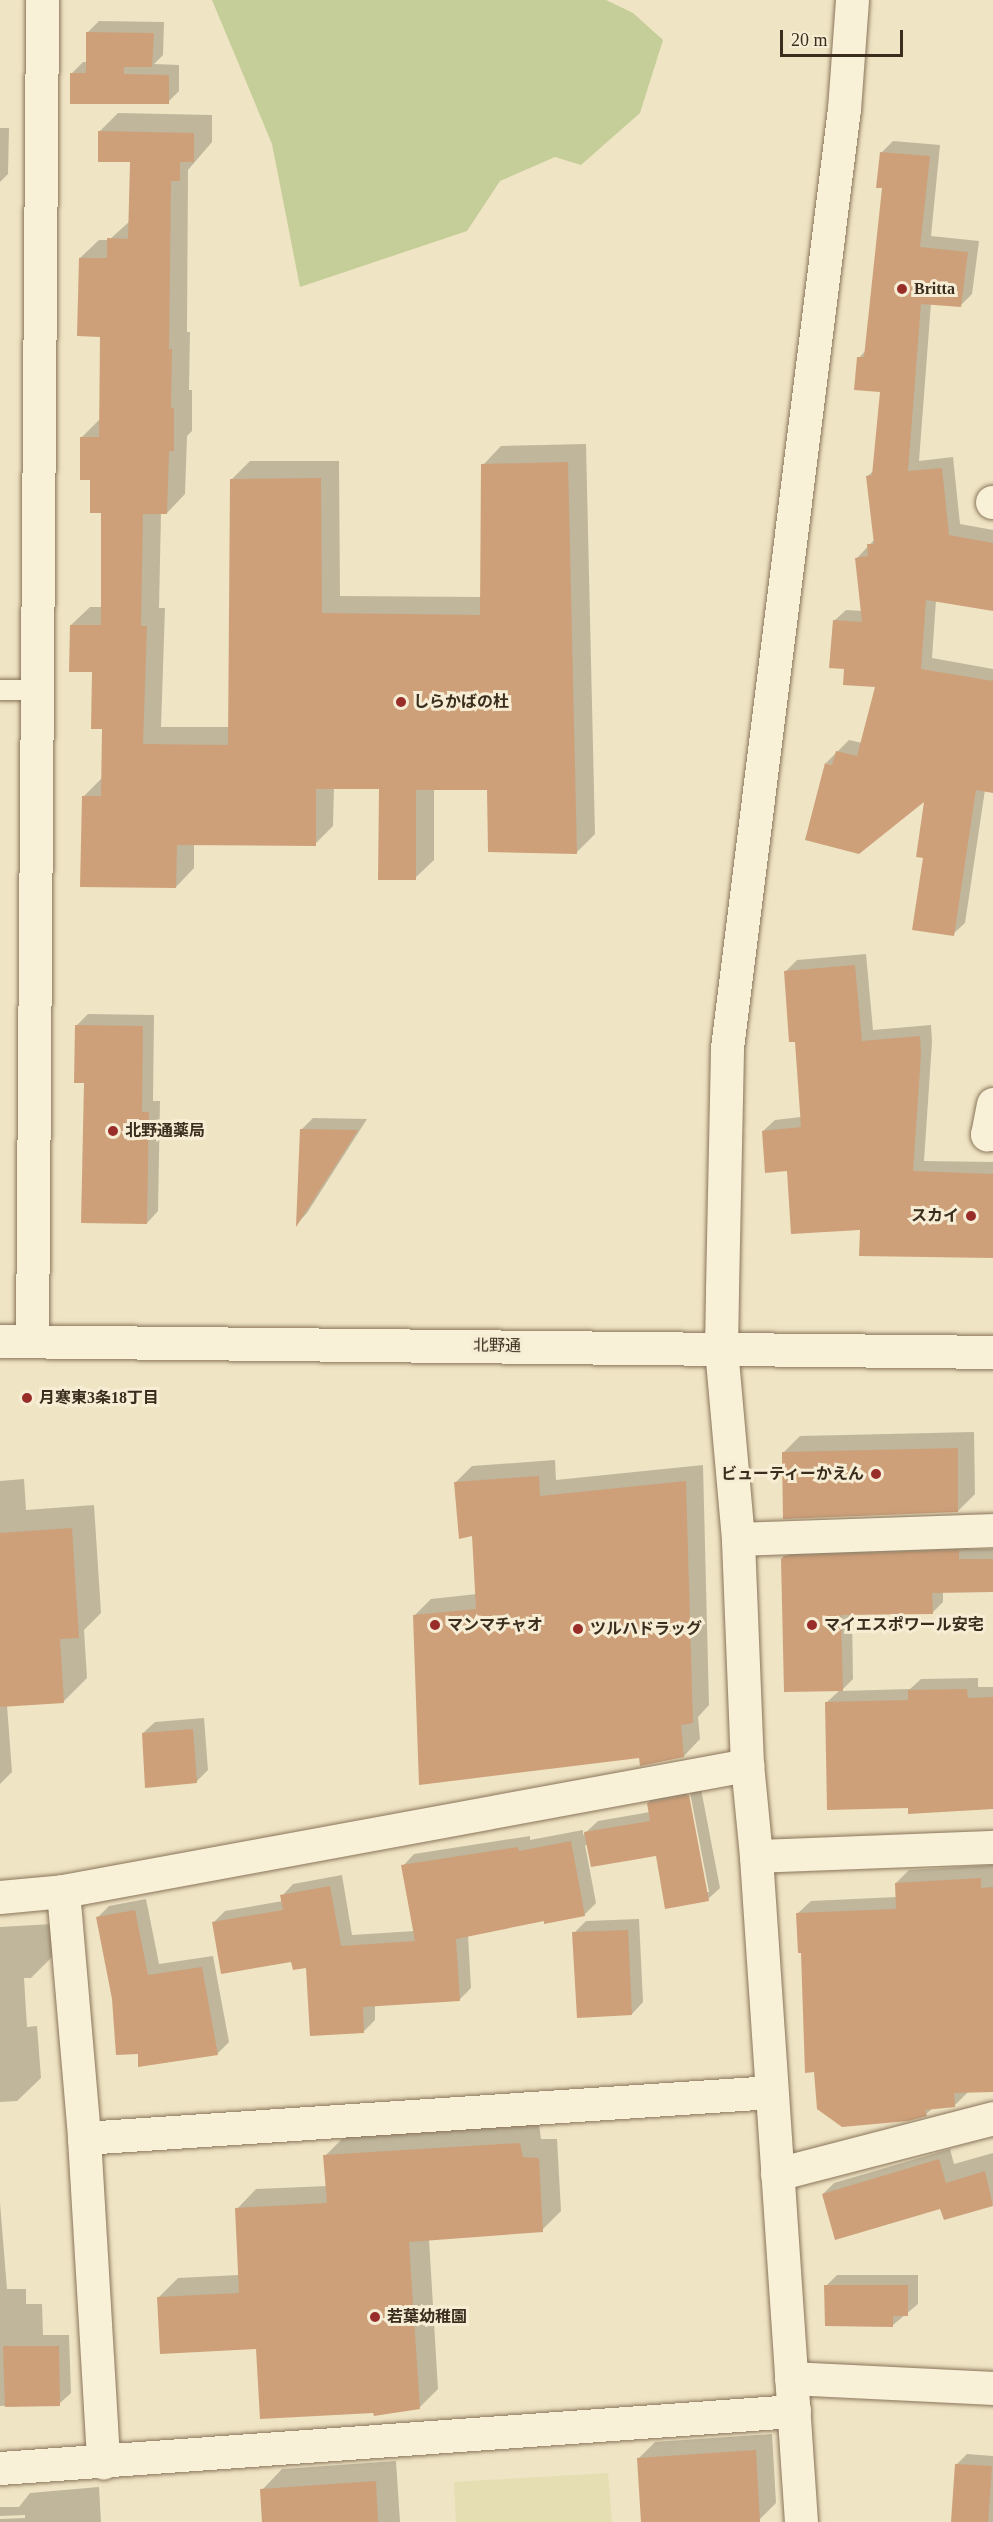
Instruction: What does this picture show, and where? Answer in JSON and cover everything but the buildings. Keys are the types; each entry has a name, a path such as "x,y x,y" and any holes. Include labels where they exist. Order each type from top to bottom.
{"street":[{"path":"32,1341 42,0"},
{"path":"801,2522 756,1856 747,1765 738,1539 721,1348 727,1047 844,110 852,0"},
{"path":"993,1104 987,1134 993,1134"},
{"name":"北野通","path":"0,1341 993,1352"},
{"path":"738,1539 993,1530"},
{"path":"0,1898 63,1891 747,1765"},
{"path":"756,1856 993,1847"},
{"path":"63,1891 84,2138 103,2462"},
{"path":"84,2138 771,2092"},
{"path":"777,2174 993,2118"},
{"path":"792,2378 993,2388"},
{"path":"0,2468 794,2411"}],"lane":[{"path":"0,690 37,690"}],"shaded area":[{"path":"608,2473 612,2522 456,2522 454,2482"}],"green space":[{"path":"212,0 606,0 633,13 663,40 640,113 581,165 555,157 500,181 467,231 300,287 272,144"}],"place":[{"name":"Britta","path":"902,289"},
{"name":"しらかばの杜","path":"401,702"},
{"name":"北野通薬局","path":"113,1131"},
{"name":"スカイ","path":"971,1216"},
{"name":"月寒東3条18丁目","path":"27,1398"},
{"name":"ビューティーかえん","path":"876,1474"},
{"name":"マンマチャオ","path":"435,1625"},
{"name":"マイエスポワール安宅","path":"812,1625"},
{"name":"ツルハドラッグ","path":"578,1629"},
{"name":"若葉幼稚園","path":"375,2317"}]}
